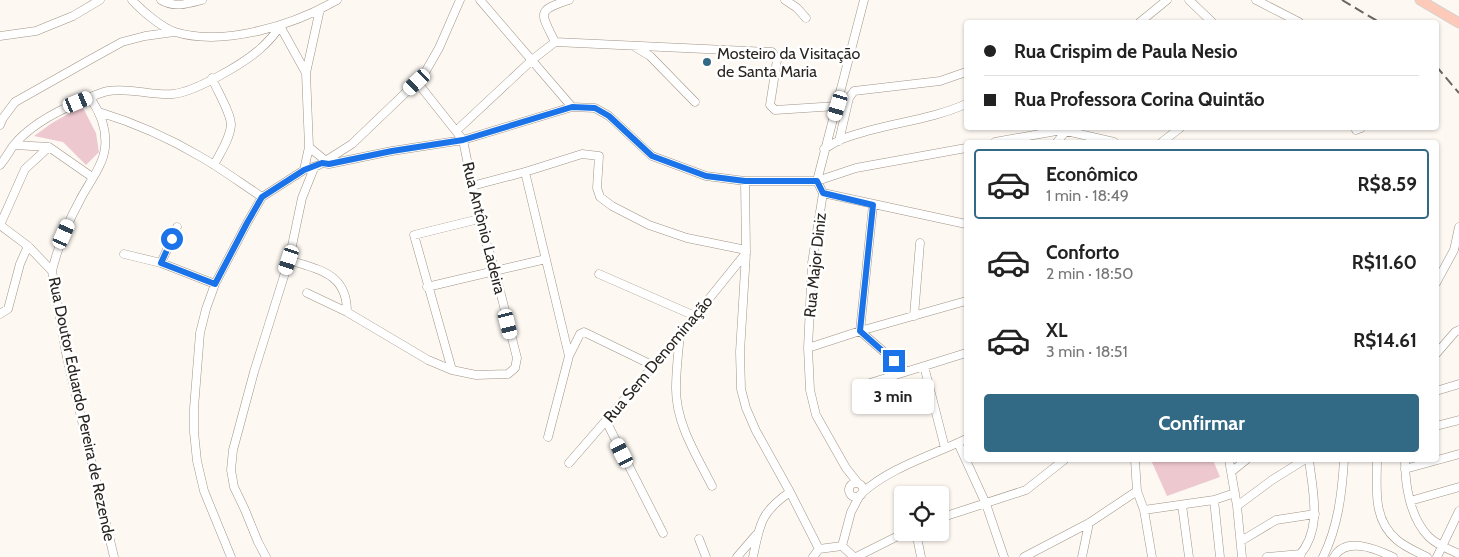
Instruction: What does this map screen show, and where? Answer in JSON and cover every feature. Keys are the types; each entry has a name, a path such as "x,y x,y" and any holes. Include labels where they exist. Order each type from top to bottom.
{"main road":[{"path":"1420,0 1459,23"}],"street":[{"path":"0,36 36,31 73,16 100,0"},
{"path":"132,0 162,25 174,32"},
{"path":"161,0 171,5 180,5 202,0"},
{"path":"0,125 15,102 122,42 144,36 174,32 207,38 222,37 280,26 337,0"},
{"path":"231,557 204,491 197,461 194,432 200,333 206,308 215,284 262,197 304,170 314,168 352,144 423,76 439,48 460,0"},
{"path":"480,0 572,107"},
{"path":"555,42 544,20 544,13 548,7 569,0"},
{"path":"785,0 797,8 806,18"},
{"path":"817,181 864,0"},
{"path":"1142,20 1167,0"},
{"path":"1189,0 1210,20"},
{"path":"1256,0 1295,20"},
{"path":"304,170 309,147 306,74 320,9"},
{"path":"280,26 306,74"},
{"path":"0,165 14,145 31,128 47,116 98,94 121,90 173,94 192,89 261,48 270,40 280,26"},
{"path":"456,131 532,60 555,42 772,52 777,60 770,105 775,110 838,106"},
{"path":"633,46 650,56 695,102"},
{"path":"839,141 849,98 854,91 940,81 964,73"},
{"path":"212,78 229,115 231,125 229,134 214,165"},
{"name":"Rua Antônio Ladeira","path":"417,82 463,140 479,219 495,271 517,358 515,368 508,374 476,375 452,370"},
{"path":"52,271 64,234 101,160 105,148 104,129 100,112 90,98"},
{"path":"824,149 839,141 878,128 948,112 964,105"},
{"path":"309,147 324,162 329,164 392,151 463,140 572,107 595,108 609,116 652,156 706,176 745,181 817,181 856,168 964,148"},
{"path":"100,112 158,134 214,165 262,197"},
{"path":"1005,140 1058,130"},
{"path":"1067,130 1106,140"},
{"path":"1165,140 1177,130"},
{"path":"14,145 49,147 92,177"},
{"path":"0,225 25,169 49,147"},
{"path":"472,186 582,154 599,156 597,188 600,197 612,206 649,225 687,238 746,252"},
{"path":"266,557 246,510 234,488 231,470 233,450 254,372 289,260 302,198 314,168"},
{"path":"525,172 569,356"},
{"path":"745,181 746,252 740,352 741,389 746,408 756,431 819,549"},
{"name":"Rua Major Diniz","path":"817,181 823,193 812,263 808,348 810,390 816,415 846,468 859,483"},
{"path":"823,193 964,224"},
{"path":"860,331 873,205"},
{"path":"452,370 427,287 414,235 479,219"},
{"name":"Rua Doutor Eduardo Pereira de Rezende","path":"0,225 28,246 52,271 66,353 114,557"},
{"path":"161,263 177,227"},
{"path":"1439,277 1454,250 1459,228"},
{"path":"914,316 920,243"},
{"path":"0,314 8,309 20,264 28,246"},
{"name":"Rua Sem Denominação","path":"569,463 654,366 746,252"},
{"path":"124,254 161,263 215,284"},
{"path":"427,287 546,259"},
{"path":"289,260 317,270 336,280 343,288 347,312"},
{"path":"599,274 695,316"},
{"path":"307,293 347,312 428,360 452,370"},
{"path":"808,348 964,302"},
{"path":"1439,351 1459,330"},
{"path":"860,331 906,371"},
{"path":"548,436 569,356 580,334 584,332 654,366"},
{"path":"680,335 676,391 680,416 686,436 712,486"},
{"path":"870,383 964,353"},
{"path":"924,366 945,448"},
{"path":"1439,390 1459,384"},
{"path":"1439,425 1459,420"},
{"path":"606,421 663,533"},
{"path":"875,482 852,484 850,491 855,496 861,494 875,482 964,441"},
{"path":"958,443 964,456"},
{"path":"1439,460 1459,454"},
{"path":"967,462 986,504 1004,557"},
{"path":"949,515 1026,490 1061,462"},
{"path":"1135,462 1137,491 1144,510 1152,557"},
{"path":"1229,462 1237,506 1242,557"},
{"path":"1231,472 1244,462"},
{"path":"1237,506 1272,480 1301,462"},
{"path":"1268,557 1299,556 1311,537 1315,514 1310,462"},
{"path":"1323,557 1333,534 1339,508 1344,462"},
{"path":"1377,462 1377,505 1381,519 1397,540 1427,557"},
{"path":"1405,462 1410,501 1419,523 1425,532 1442,546 1459,554"},
{"path":"1405,469 1430,462"},
{"name":"Rua Major Diniz","path":"846,468 851,512"},
{"path":"842,546 851,512 863,488 859,483"},
{"path":"1410,501 1459,488"},
{"path":"1024,557 1089,523 1137,491"},
{"path":"754,557 758,533 766,512 790,492"},
{"path":"1144,510 1214,500 1234,494"},
{"path":"1214,500 1220,557"},
{"path":"1182,505 1189,557"},
{"path":"1437,557 1459,511"},
{"path":"1241,541 1276,520 1315,514"},
{"path":"1082,557 1089,523"},
{"path":"737,557 758,533"},
{"path":"813,557 819,549 842,546 855,557 894,538"},
{"path":"699,539 706,557"},
{"path":"918,541 921,557"},
{"path":"1335,555 1344,548 1364,546 1393,557"}],"shaded area":[{"path":"82,106 96,133 99,152 86,165 63,142 34,136"},
{"path":"1152,462 1214,462 1220,477 1167,496"}],"railway":[{"path":"1342,0 1376,20"},
{"path":"1439,70 1459,93"}],"place":[{"name":"Mosteiro da Visitação de Santa Maria","path":"707,62"}],"route":[{"path":"172,239 161,263 215,284 262,197 304,170 314,168 322,163 329,164 392,151 463,140 572,107 595,108 609,116 652,156 706,176 745,181 817,181 823,193 873,205 860,331 894,361"}]}
